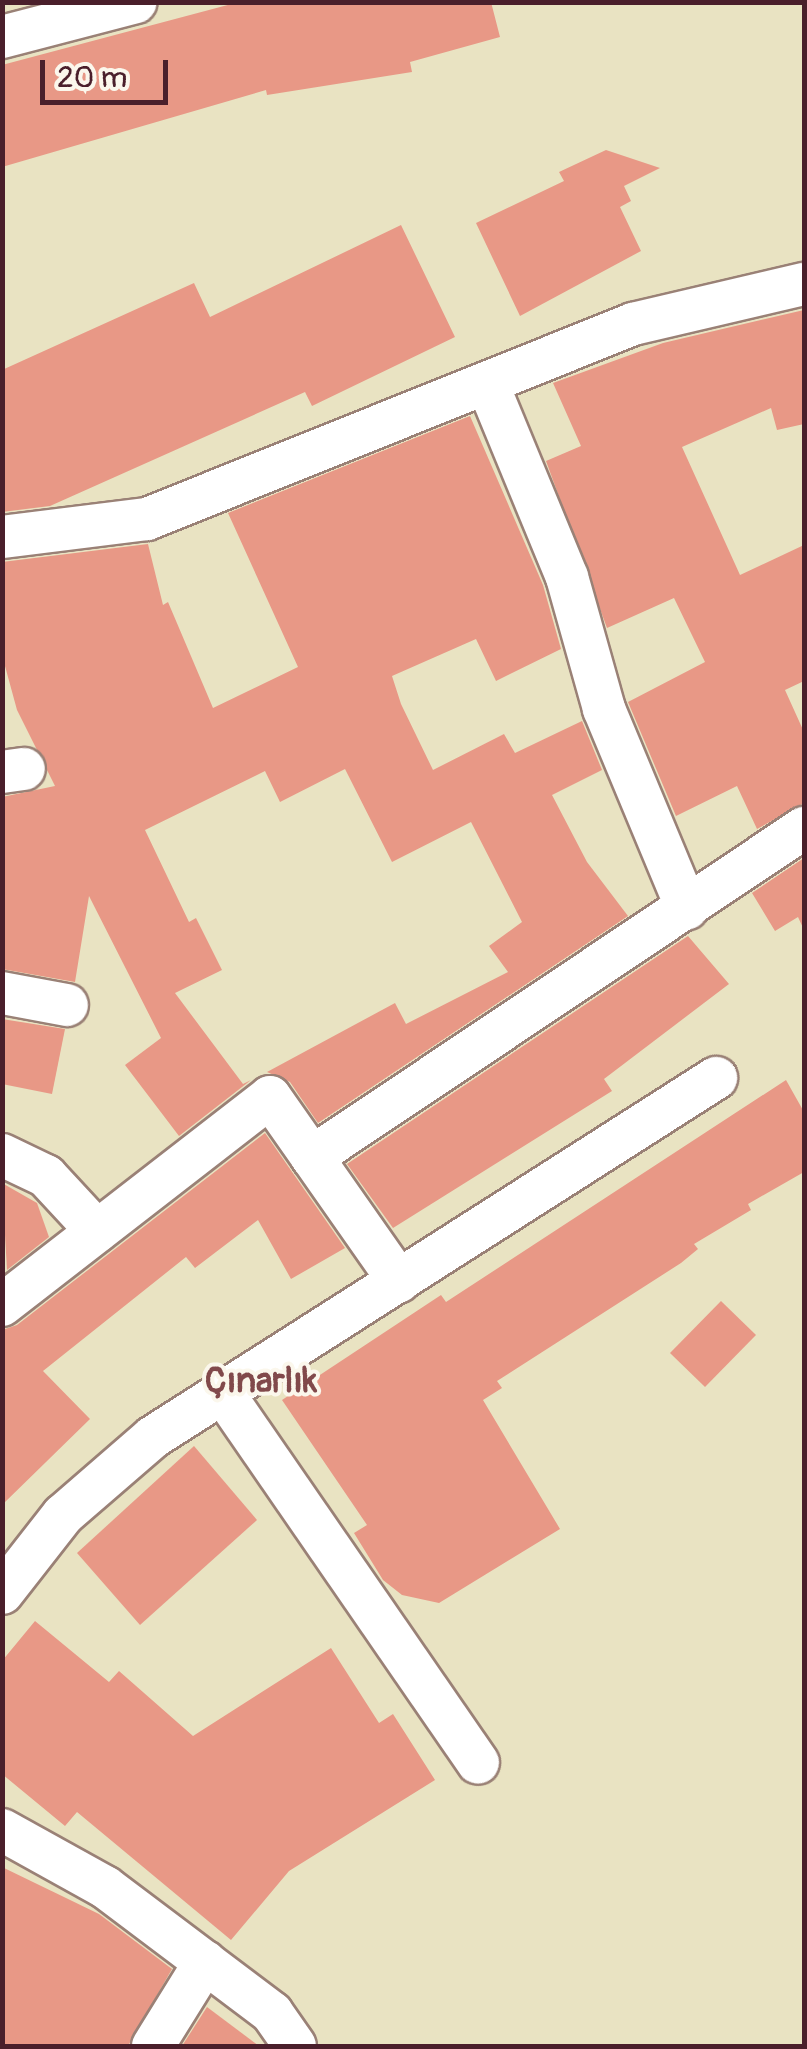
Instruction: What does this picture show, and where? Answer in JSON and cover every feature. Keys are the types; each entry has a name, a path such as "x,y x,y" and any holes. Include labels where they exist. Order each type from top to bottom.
{"street":[{"path":"2,37 136,2"},
{"path":"2,537 146,519 633,324 804,284"},
{"path":"487,382 567,577 604,709 687,908"},
{"path":"312,1157 804,828"},
{"path":"2,993 67,1005"},
{"path":"2,1593 64,1515 153,1436 716,1078"},
{"path":"2,1305 270,1097 398,1280"},
{"path":"2,1155 46,1176 97,1231"},
{"path":"223,1393 478,1762"},
{"path":"2,1830 105,1887 272,2012 296,2046"},
{"path":"154,2046 205,1962"}],"building":[{"path":"239,2 491,2 500,37 410,62 412,72 267,95 266,90 2,167 2,65"},
{"path":"606,150 660,168 624,186 631,201 620,207 641,251 520,316 476,223 564,181 559,172"},
{"path":"401,225 455,337 312,406 305,392 50,506 2,512 2,370 194,283 210,317"},
{"path":"804,310 804,424 777,430 771,408 682,447 740,575 804,545 804,681 785,690 804,732 804,803 757,829 737,786 676,816 628,702 705,662 674,598 607,628 546,461 581,446 553,383 663,343"},
{"path":"470,416 543,585 561,649 496,681 476,639 392,676 433,770 504,734 515,753 582,721 602,770 552,795 587,862 628,916 318,1123 290,1082 267,1072 395,1003 406,1024 508,972 489,946 522,922 471,822 392,862 345,769 280,802 265,771 145,830 189,922 196,918 222,970 175,993 243,1084 251,1080 179,1136 125,1065 161,1038 89,896 75,982 2,969 2,797 55,786 17,710 2,655 2,562 148,544 163,605 168,602 213,708 298,667 228,513"},
{"path":"804,858 804,930 798,917 775,931 752,893"},
{"path":"688,936 729,984 604,1079 612,1091 393,1228 347,1164"},
{"path":"2,1019 65,1029 52,1094 2,1084"},
{"path":"786,1080 804,1112 804,1172 748,1204 751,1210 694,1244 698,1249 681,1263 497,1381 502,1388 483,1400 560,1529 439,1603 402,1595 383,1580 354,1533 367,1525 282,1400 441,1295 446,1302"},
{"path":"265,1133 345,1248 291,1279 258,1220 195,1268 186,1257 43,1371 90,1419 2,1505 2,1330 17,1325"},
{"path":"2,1183 37,1203 49,1237 7,1270"},
{"path":"721,1301 756,1335 705,1387 670,1353"},
{"path":"194,1446 257,1520 140,1625 77,1553"},
{"path":"35,1621 109,1682 119,1671 193,1736 331,1648 379,1723 393,1714 435,1780 289,1871 231,1940 77,1812 65,1826 2,1774 2,1661"},
{"path":"2,1867 99,1914 172,1969 128,2046 2,2046"},
{"path":"207,2007 259,2046 182,2046"}],"district":[{"name":"Çınarlık","path":"261,1381"}]}
